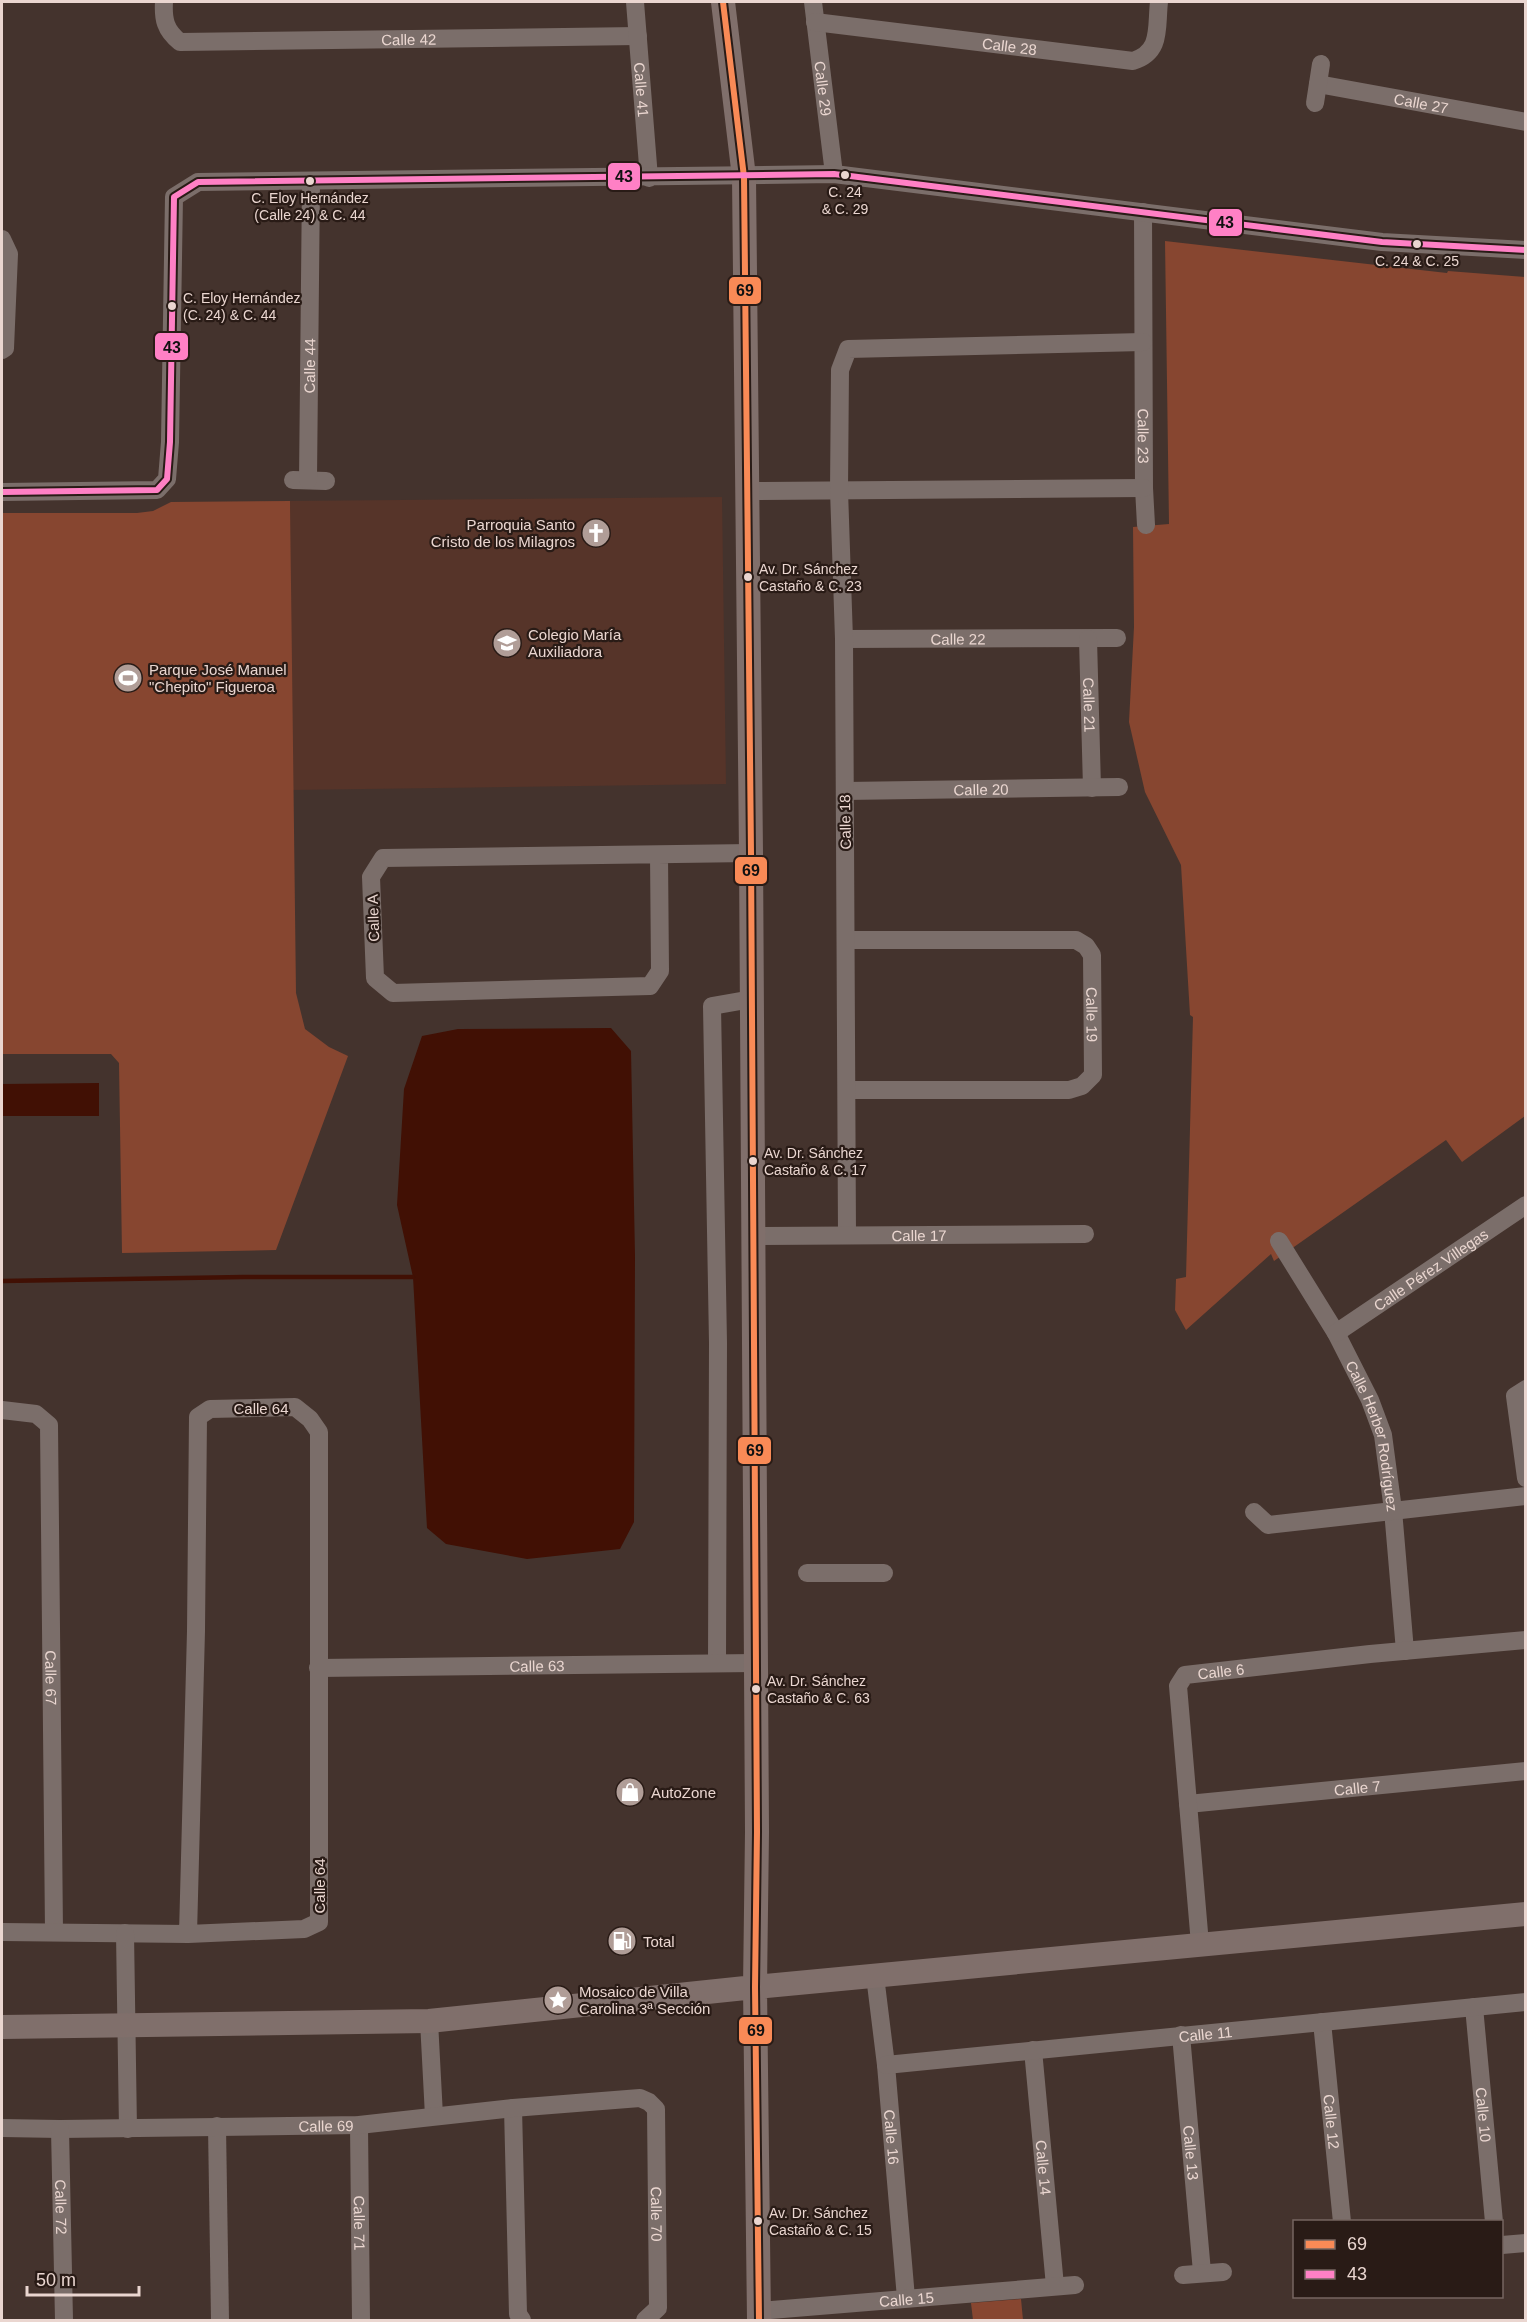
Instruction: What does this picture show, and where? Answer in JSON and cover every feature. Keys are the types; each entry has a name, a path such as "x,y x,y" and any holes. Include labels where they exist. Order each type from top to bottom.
{"street":[{"name":"Calle 42","path":"164,2 163,20 170,34 180,42 638,36"},
{"name":"Calle 41","path":"635,2 649,178"},
{"path":"723,2 744,177 752,853 757,1832 755,1987 759,2316"},
{"name":"Calle 29","path":"813,2 834,174"},
{"name":"Calle 28","path":"815,22 1132,60 1145,57 1153,48 1159,2"},
{"path":"1315,103 1321,64"},
{"name":"Calle 27","path":"1318,84 1526,122"},
{"path":"2,492 158,490 167,479 170,442 174,197 198,182 744,177 834,174 1382,242 1526,250"},
{"name":"Calle 44","path":"309,480 311,181"},
{"name":"Calle 23","path":"1143,212 1146,525"},
{"path":"2,239 9,254 5,348 2,350"},
{"name":"Calle 18","path":"847,1234 844,639 838,490 840,370 848,349 1143,342"},
{"path":"748,491 1144,488"},
{"name":"Calle 21","path":"1080,638 1092,788"},
{"name":"Calle 22","path":"844,639 1117,638"},
{"name":"Calle 20","path":"845,791 1119,787"},
{"name":"Calle A","path":"659,855 660,971 650,986 393,993 375,978 371,877 383,858 752,853"},
{"name":"Calle 19","path":"846,940 1076,940 1086,946 1092,955 1093,1075 1082,1086 1069,1090 848,1090"},
{"path":"717,1663 718,1343 712,1006 752,999"},
{"name":"Calle Pérez Villegas","path":"1336,1333 1526,1205"},
{"name":"Calle 17","path":"753,1236 1086,1234"},
{"name":"Calle Herber Rodríguez","path":"1279,1241 1336,1333 1370,1400 1383,1435 1393,1510 1406,1651"},
{"path":"1526,1389 1515,1396 1526,1478"},
{"name":"Calle 64","path":"54,1932 188,1934 304,1929 319,1922 319,1432 310,1419 295,1407 210,1409 198,1417 196,1631 188,1934"},
{"name":"Calle 67","path":"2,1410 36,1413 50,1425 54,1932"},
{"path":"1254,1512 1268,1525 1526,1496"},
{"path":"807,1573 884,1573"},
{"name":"Calle 6","path":"1200,1944 1178,1686 1185,1675 1526,1640"},
{"name":"Calle 63","path":"318,1668 755,1663"},
{"name":"Calle 7","path":"1188,1804 1526,1771"},
{"path":"2,2027 429,2021 755,1987 1526,1914"},
{"path":"2,1932 54,1932"},
{"path":"125,1933 128,2129"},
{"name":"Calle 16","path":"876,1976 906,2298"},
{"name":"Calle 11","path":"886,2065 1526,2001"},
{"name":"Calle 10","path":"1474,2007 1494,2220"},
{"path":"429,2021 434,2116"},
{"name":"Calle 12","path":"1323,2022 1342,2220"},
{"name":"Calle 13","path":"1181,2035 1202,2272"},
{"name":"Calle 14","path":"1033,2050 1055,2286"},
{"name":"Calle 69","path":"2,2128 128,2129 359,2125 513,2108 640,2098 649,2102"},
{"name":"Calle 70","path":"645,2320 658,2308 656,2109 649,2102"},
{"path":"513,2108 518,2314 522,2320"},
{"name":"Calle 71","path":"359,2125 361,2320"},
{"path":"217,2126 219,2320"},
{"name":"Calle 72","path":"60,2129 64,2320"},
{"path":"1503,2245 1526,2243"},
{"path":"1183,2274 1223,2272"},
{"name":"Calle 15","path":"759,2316 906,2298 1075,2285"}],"shaded area":[{"path":"1165,241 1447,273 1448,271 1525,277 1525,1116 1462,1162 1446,1140 1274,1261 1271,1254 1186,1330 1175,1310 1176,1279 1186,1277 1193,1017 1190,1015 1181,865 1145,792 1129,722 1134,627 1133,527 1169,524"},
{"name":"Colegio María Auxiliadora","path":"722,497 726,784 292,790 290,501"},
{"path":"290,501 296,993 305,1029 329,1047 348,1056 276,1250 122,1253 119,1063 111,1054 2,1054 2,513 137,513 153,511 171,502"},
{"path":"611,1028 631,1051 635,1256 634,1522 620,1549 527,1559 446,1544 427,1528 413,1277 397,1205 404,1089 422,1036 458,1029"},
{"path":"99,1083 99,1116 2,1116 2,1084"},
{"path":"1021,2299 1023,2320 973,2320 971,2303"}],"waterway":[{"path":"2,1281 413,1277"}],"transit line":[{"name":"69","path":"723,2 744,177 751,853 757,1832 755,1987 759,2320"},
{"name":"43","path":"2,492 157,490 167,479 170,442 174,197 198,182 834,174 1382,242 1526,250"}],"place":[{"name":"C. 24 & C. 29","path":"845,175"},
{"name":"C. Eloy Hernández (Calle 24) & C. 44","path":"310,181"},
{"name":"C. 24 & C. 25","path":"1417,244"},
{"name":"C. Eloy Hernández (C. 24) & C. 44","path":"172,306"},
{"name":"Parroquia Santo Cristo de los Milagros","path":"596,533"},
{"name":"Av. Dr. Sánchez Castaño & C. 23","path":"748,577"},
{"name":"Colegio María Auxiliadora","path":"507,643"},
{"name":"Parque José Manuel \"Chepito\" Figueroa","path":"128,678"},
{"name":"Av. Dr. Sánchez Castaño & C. 17","path":"753,1161"},
{"name":"Av. Dr. Sánchez Castaño & C. 63","path":"756,1689"},
{"name":"AutoZone","path":"630,1792"},
{"name":"Total","path":"622,1941"},
{"name":"Mosaico de Villa Carolina 3ª Sección","path":"558,2000"},
{"name":"Av. Dr. Sánchez Castaño & C. 15","path":"758,2221"}]}
